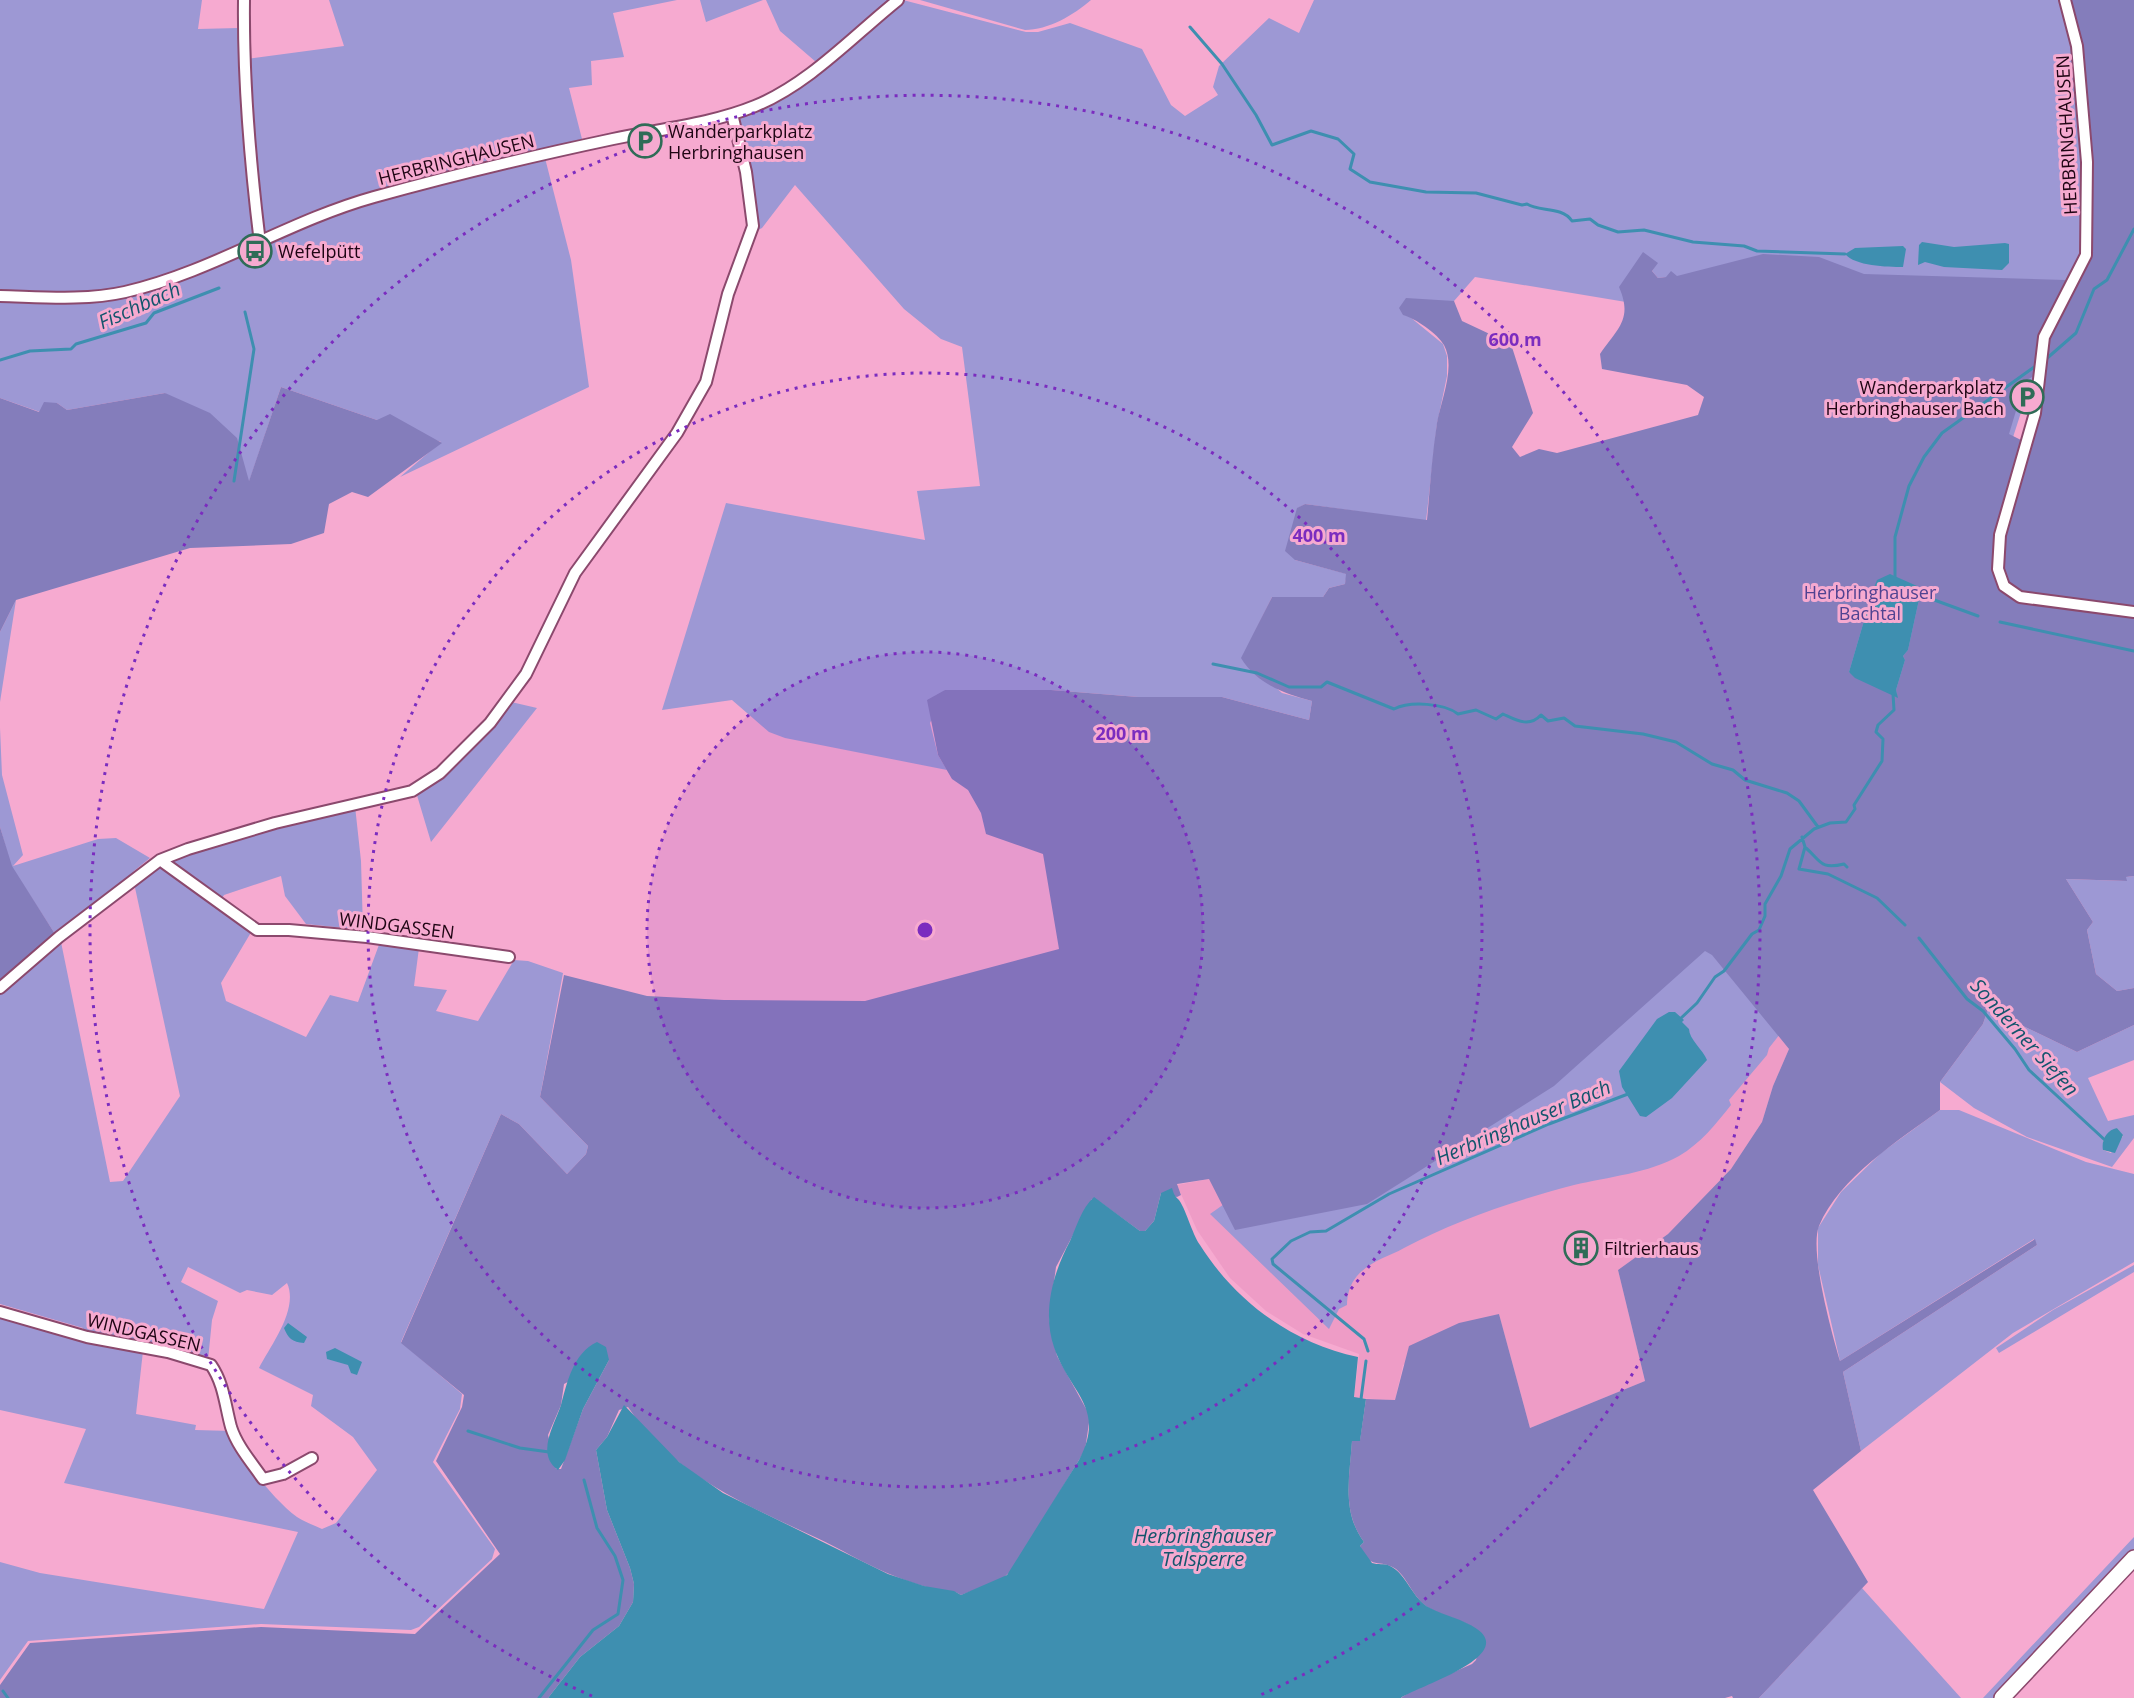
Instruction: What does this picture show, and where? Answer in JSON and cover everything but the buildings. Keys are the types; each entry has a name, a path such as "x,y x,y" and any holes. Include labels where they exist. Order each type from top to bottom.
{"main road":[{"path":"2002,1698 2134,1558"}],"street":[{"path":"244,0 243,66 249,154 260,243"},
{"name":"HERBRINGHAUSEN","path":"0,296 81,297 125,292 189,272 328,212 374,197 549,153 732,114 753,107 785,90 898,0"},
{"name":"HERBRINGHAUSEN","path":"2065,0 2077,46 2088,184 2086,255 2073,283 2051,319 2039,364 2035,413 2000,535 1997,556 2000,578 2011,592 2020,597 2134,612"},
{"path":"0,988 59,937 160,860 188,849 274,823 412,791 425,784 455,758 490,723 510,698 533,660 575,573 683,424 709,374 728,294 753,226 746,172 732,114"},
{"name":"WINDGASSEN","path":"160,860 257,930 289,930 367,937 509,957"},
{"name":"WINDGASSEN","path":"0,1312 87,1337 168,1352 211,1365 226,1397 234,1435 263,1479 283,1474 312,1458"}],"shaded area":[{"path":"2062,0 2134,0 2134,876 2126,877 2127,881 2066,879 2093,922 2087,930 2096,974 2117,991 2134,988 2134,1025 2077,1052 2023,1026 1990,1003 1983,1024 1940,1082 1940,1110 1872,1161 1855,1176 1828,1208 1819,1226 1817,1254 1823,1293 1840,1361 2035,1239 2037,1245 1843,1372 1861,1451 1813,1490 1868,1582 1759,1698 1733,1698 1732,1696 1725,1698 1401,1698 1411,1691 1472,1664 1476,1660 1482,1635 1471,1626 1429,1608 1396,1569 1367,1559 1360,1546 1364,1542 1352,1518 1349,1492 1352,1440 1360,1440 1366,1399 1395,1400 1409,1346 1459,1323 1499,1314 1530,1428 1645,1381 1618,1270 1668,1234 1731,1169 1762,1122 1773,1086 1789,1049 1712,955 1705,951 1554,1086 1367,1204 1235,1230 1209,1179 1177,1184 1181,1195 1177,1197 1161,1193 1154,1221 1145,1231 1140,1231 1100,1202 1092,1199 1056,1267 1049,1318 1057,1356 1090,1416 1085,1450 1013,1569 1001,1580 961,1595 919,1585 878,1569 713,1486 667,1452 646,1431 628,1407 619,1410 607,1437 596,1450 607,1510 634,1584 633,1602 619,1626 580,1657 548,1698 0,1698 0,1685 30,1643 261,1627 415,1634 500,1554 436,1461 462,1407 464,1395 401,1343 501,1114 519,1124 567,1174 586,1154 588,1146 540,1097 564,975 647,996 724,1000 865,1001 1059,949 1043,854 986,834 981,813 968,790 952,779 938,755 927,700 945,690 1051,690 1138,697 1222,697 1309,720 1312,701 1272,687 1255,675 1241,658 1272,597 1323,597 1329,588 1345,584 1346,574 1295,560 1285,551 1297,508 1305,504 1427,520 1435,435 1449,363 1444,345 1437,336 1420,323 1403,315 1399,308 1406,298 1454,301 1462,321 1511,344 1533,413 1512,447 1520,457 1539,449 1557,453 1698,415 1704,397 1687,385 1602,369 1600,354 1618,330 1624,315 1623,298 1619,287 1643,252 1658,263 1652,271 1658,278 1666,277 1671,271 1677,276 1763,254 1819,257 1864,274 2065,280 2065,289 2083,253 2085,196 2077,76","holes":["2036,375 2021,466 2003,536 2003,578 2013,590 2030,596 2003,589 2000,519 2023,441 2009,434 2025,381","1873,590 1920,595 1908,650 1903,656 1905,660 1896,690 1897,697 1849,672","609,1360 583,1409 561,1469 556,1469 548,1435 561,1405 564,1384"]},
{"path":"281,387 377,420 390,414 442,443 368,497 352,492 329,504 324,533 291,544 190,548 16,600 0,632 0,398 39,412 44,402 57,403 67,410 165,393 210,413 237,438 249,481"},
{"path":"0,827 12,866 55,934 0,984"},
{"path":"1711,955 1789,1049 1773,1086 1762,1122 1731,1169 1668,1234 1618,1270 1645,1381 1530,1428 1499,1314 1403,1365 1395,1400 1354,1398 1359,1354 1303,1334 1266,1311 1230,1278 1197,1230 1177,1185 1209,1179"}],"green space":[{"path":"0,0 202,0 198,29 239,28 239,60 344,46 329,0 677,0 613,13 624,57 591,61 592,85 569,88 582,139 546,148 545,158 571,260 589,387 400,477 441,442 281,387 249,482 165,393 67,410 57,403 40,412 0,398"},
{"path":"700,0 763,0 706,22"},
{"path":"766,0 891,0 816,62 780,31"},
{"name":"Herbringhauser Bachtal","path":"903,0 1026,32 1038,32 1070,23 1142,49 1171,105 1185,116 1218,95 1213,87 1219,66 1269,18 1299,33 1314,0 2134,0 2134,311 2036,384 2026,397 1971,567 1784,1029 1769,1048 1767,1055 1729,1100 1731,1105 1707,1133 1687,1151 1655,1167 1574,1185 1487,1212 1444,1228 1379,1260 1362,1271 1355,1279 1349,1290 1347,1305 1339,1309 1329,1329 1210,1214 1356,1111 1770,563 1677,276 1658,278 1652,271 1655,267 1626,302 1475,277 1454,301 1410,317 1443,344 1447,356 1447,376 1437,424 1426,521 1305,504 1298,508 1295,560 1347,574 1345,584 1329,588 1323,597 1272,597 1242,658 1282,693 1312,701 1309,720 1222,697 1138,697 1051,690 945,690 930,723 938,755 947,770 785,738 769,732 732,700 662,710 726,503 925,540 917,491 980,486 962,347 941,339 904,309 795,185 762,228 754,232 733,120 786,92"},
{"path":"920,0 1091,0 1060,21 1025,30"},
{"path":"16,600 0,702 0,632"},
{"path":"507,701 537,708 431,842 416,792"},
{"path":"0,728 2,775 23,855 13,866 98,839 116,838 150,858 134,871 128,880 55,934 11,866 0,827"},
{"path":"355,806 361,861 363,930 306,924 285,896 281,876 224,895 219,903 253,929 221,983 226,1001 306,1037 330,995 358,1002 380,942 419,948 414,986 447,990 436,1011 478,1021 514,960 528,961 563,973 540,1097 588,1146 586,1154 567,1174 519,1124 501,1114 401,1342 462,1394 460,1409 433,1462 495,1549 492,1559 419,1627 411,1630 261,1624 28,1641 0,1680 0,1562 40,1573 264,1609 298,1532 64,1483 86,1429 0,1410 0,1315 80,1336 83,1328 0,1304 0,984 55,934 53,948 61,942 110,1182 123,1181 180,1096 134,883 175,858 302,818","holes":["188,1267 240,1293 247,1290 272,1295 287,1283 290,1293 287,1315 259,1368 313,1395 311,1406 353,1437 377,1470 336,1523 322,1529 297,1517 278,1500 250,1466 232,1431 195,1430 196,1425 136,1414 143,1351 109,1343 110,1335 208,1360 212,1320 218,1301 181,1282"]},
{"path":"2134,876 2134,988 2117,991 2096,974 2087,930 2093,922 2066,879 2126,881 2126,877"},
{"path":"1990,1003 2023,1026 2077,1052 2134,1025 2134,1060 2088,1078 2108,1121 2134,1115 2134,1138 2112,1167 2027,1137 1974,1108 1940,1082 1983,1024","holes":["2117,1128 2123,1136 2111,1153 2103,1150 2103,1140"]},
{"path":"1940,1110 1959,1110 2086,1162 2134,1174 2134,1262 2013,1333 1861,1451 1843,1372 2037,1245 2034,1239 1840,1361 1818,1265 1818,1228 1841,1192 1881,1153"},
{"path":"2134,1265 2134,1272 1999,1353 1996,1348 2053,1310"},
{"path":"2134,1537 2134,1551 1996,1698 1983,1698"},
{"path":"1862,1588 1961,1698 1759,1698"}],"water":[{"path":"1922,242 1954,247 2005,243 2009,244 2009,263 2002,270 1944,267 1925,262 1918,265 1919,245"},
{"path":"1903,246 1906,249 1903,267 1864,263 1845,254 1855,248"},
{"path":"1890,574 1917,586 1920,595 1908,650 1903,656 1905,660 1896,690 1898,698 1855,678 1849,672 1877,580"},
{"path":"1669,1012 1675,1012 1684,1020 1682,1022 1689,1029 1691,1037 1707,1060 1672,1098 1646,1117 1640,1116 1622,1087 1619,1071 1657,1019"},
{"path":"2117,1128 2123,1135 2115,1153 2103,1150 2106,1136"},
{"name":"Herbringhauser Talsperre","path":"1172,1188 1194,1234 1214,1266 1248,1302 1288,1330 1311,1342 1358,1357 1354,1397 1366,1399 1360,1441 1352,1441 1349,1493 1352,1518 1364,1542 1360,1546 1372,1563 1388,1565 1396,1570 1424,1604 1477,1629 1486,1640 1484,1650 1474,1660 1401,1698 548,1698 580,1657 619,1626 633,1602 634,1584 607,1510 596,1450 607,1437 624,1405 679,1462 723,1493 888,1574 924,1586 954,1591 961,1595 1007,1575 1079,1460 1087,1442 1089,1426 1087,1413 1054,1347 1049,1320 1054,1279 1064,1253 1083,1212 1094,1197 1140,1231 1145,1231 1154,1221 1161,1193"},
{"path":"288,1323 307,1337 304,1343 296,1342 289,1337 284,1328"},
{"path":"597,1342 606,1347 609,1360 583,1409 565,1460 558,1470 548,1456 547,1447 551,1430 572,1369 582,1353"},
{"path":"335,1348 362,1362 357,1375 351,1373 348,1365 327,1359 326,1352"}],"waterway":[{"path":"1190,27 1222,64 1256,115 1272,145 1311,131 1338,139 1354,154 1350,169 1370,182 1426,192 1476,193 1557,211 1568,216 1572,221 1590,219 1598,225 1618,232 1644,230 1693,242 1744,246 1757,251 1845,254"},
{"name":"Herbringhauser Bach","path":"2045,360 2076,333 2094,289 2107,280 2134,229"},
{"name":"Fischbach","path":"0,360 30,351 71,349 76,344 146,323 154,313 219,288"},
{"name":"Fischbach","path":"234,481 254,349 245,312"},
{"name":"Herbringhauser Bach","path":"1895,580 1895,537 1909,486 1924,457 1942,433 2037,365"},
{"path":"1918,594 1978,616"},
{"path":"2000,622 2134,651"},
{"path":"1213,664 1257,673 1289,687 1321,687 1327,682 1394,709 1401,706 1427,704 1444,707 1458,714 1476,710 1496,719 1503,714 1527,722 1541,715 1548,721 1564,718 1575,726 1643,734 1676,742 1712,764 1733,770 1745,780 1787,793 1799,801 1818,827"},
{"name":"Herbringhauser Bach","path":"1680,1019 1697,1003 1715,977 1724,971 1752,934 1759,930 1765,916 1765,904 1781,876 1790,849 1814,829 1830,823 1846,822 1855,809 1854,805 1882,761 1883,739 1876,732 1878,725 1894,710 1893,694"},
{"name":"Sonderner Siefen","path":"1802,837 1805,847 1799,869 1828,874 1877,898 1905,925"},
{"path":"1806,848 1825,865 1844,864 1847,867"},
{"name":"Sonderner Siefen","path":"1919,938 1967,999 1983,1011 2015,1049 2029,1070 2106,1141"},
{"name":"Herbringhauser Bach","path":"1368,1351 1364,1339 1273,1264 1272,1259 1291,1241 1310,1232 1326,1231 1389,1194 1549,1124 1628,1094"},
{"name":"Herbringhauser Bach","path":"1361,1399 1366,1361"},
{"path":"468,1431 520,1448 549,1452"},
{"path":"539,1698 593,1630 618,1614 623,1580 615,1556 597,1528 584,1480"},
{"path":"3,1691 8,1698"}],"place":[{"name":"Wanderparkplatz Herbringhausen","path":"645,141"},
{"name":"Wefelpütt","path":"255,251"},
{"name":"Wanderparkplatz Herbringhauser Bach","path":"2027,397"},
{"name":"Filtrierhaus","path":"1581,1248"}]}
